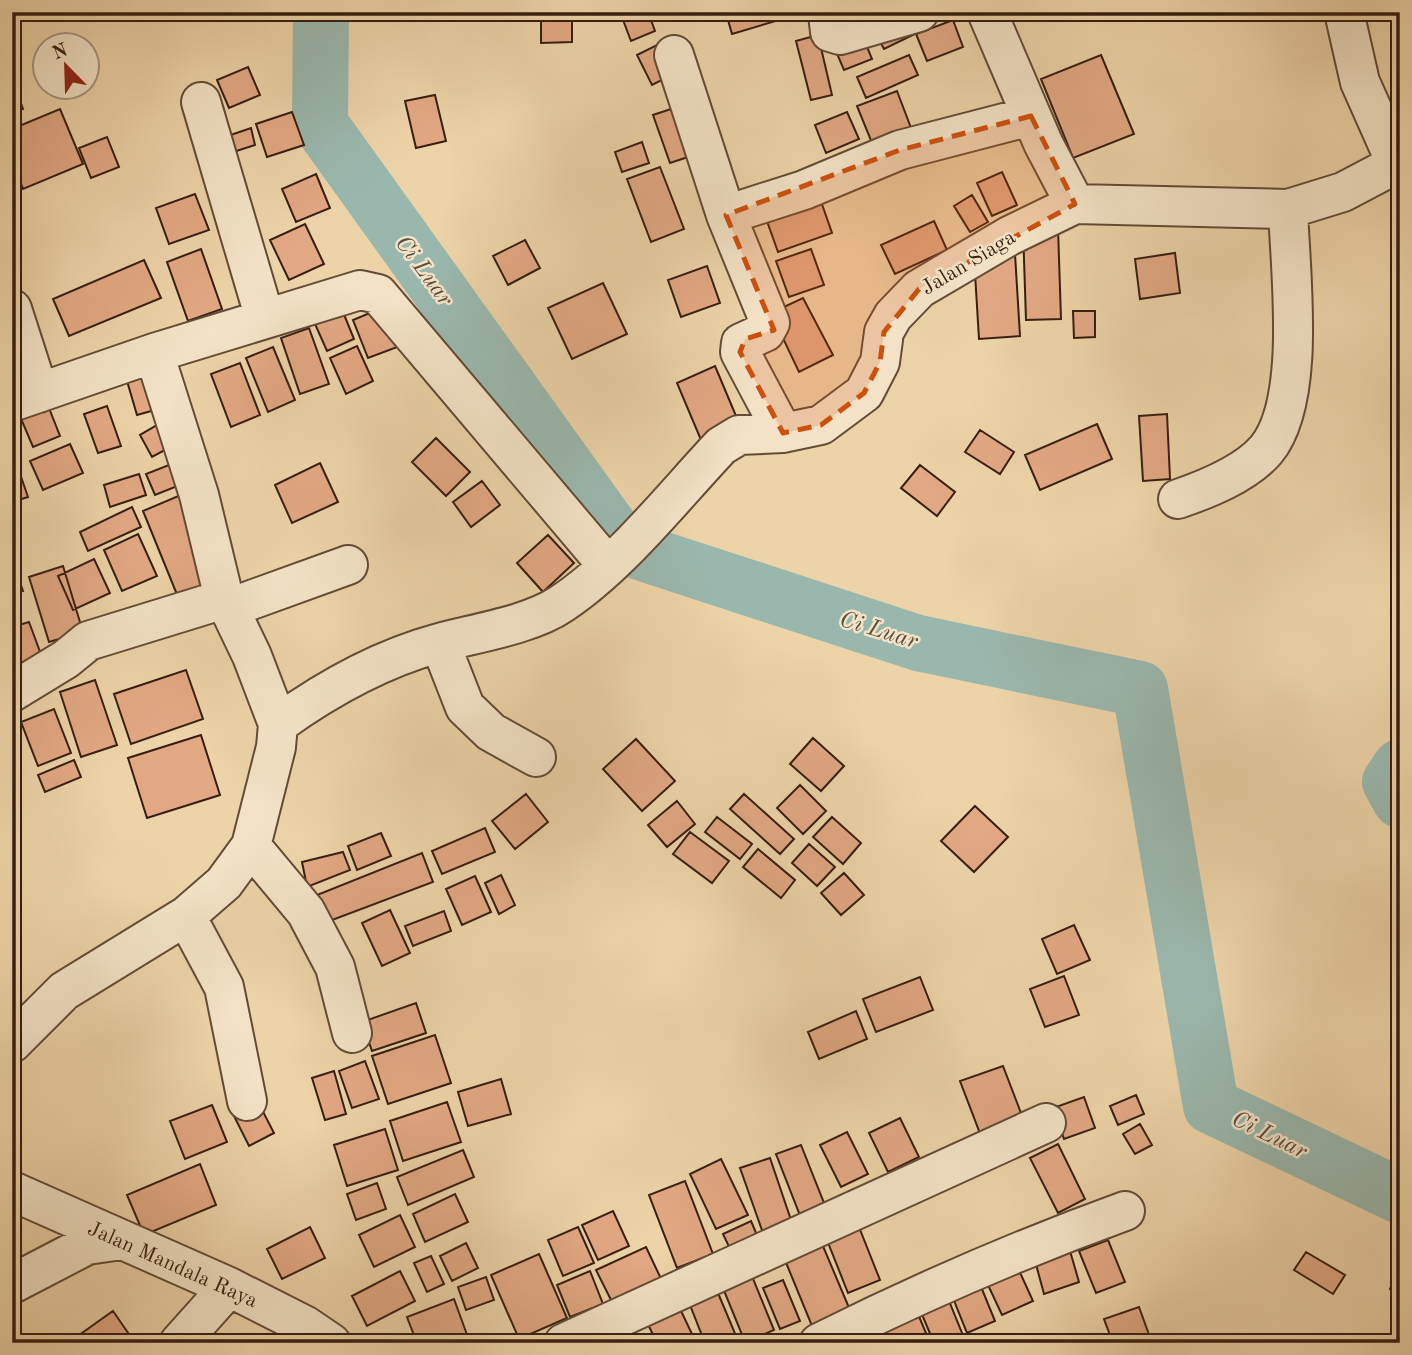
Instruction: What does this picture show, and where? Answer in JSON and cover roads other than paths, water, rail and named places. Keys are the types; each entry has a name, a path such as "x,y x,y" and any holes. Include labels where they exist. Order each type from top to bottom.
{"street":[{"path":"828,14 830,32 840,36 919,12"},
{"path":"987,12 1031,116 1075,204"},
{"path":"1344,12 1360,82 1398,163"},
{"path":"674,55 726,215 770,323 765,332 745,339 740,352 783,433"},
{"path":"201,102 265,319"},
{"path":"726,215 804,190 900,150 1031,116"},
{"name":"Jalan Siaga","path":"278,724 331,688 387,660 440,643 494,631 560,605 621,552 721,446 739,435 783,433 821,425 864,393 880,362 884,332 893,316 919,289 1009,236 1075,204 1288,209 1343,192 1398,163"},
{"path":"1178,499 1220,484 1266,450 1283,414 1294,372 1288,209"},
{"path":"12,309 26,397 154,353 360,290 378,293 621,552"},
{"path":"12,1043 64,991 186,916 224,883 251,846 276,747 278,724 252,656 225,597 199,495 154,353"},
{"path":"12,692 88,641 225,597 348,565"},
{"path":"440,643 465,707 491,732 536,757"},
{"path":"251,846 306,912 335,967 352,1033"},
{"path":"186,916 224,987 247,1101"},
{"path":"564,1343 1046,1123"},
{"name":"Jalan Mandala Raya","path":"12,1191 229,1287 306,1326 331,1343"},
{"path":"819,1343 915,1295 1051,1238 1125,1211"},
{"path":"12,1284 87,1245 121,1240"},
{"path":"179,1343 229,1287"}],"waterway":[{"name":"Ci Luar","path":"321,12 320,124 624,547 918,643 1140,689 1211,1106 1400,1196"},
{"name":"Ci Luar","path":"1400,767 1390,782 1400,800"}]}
